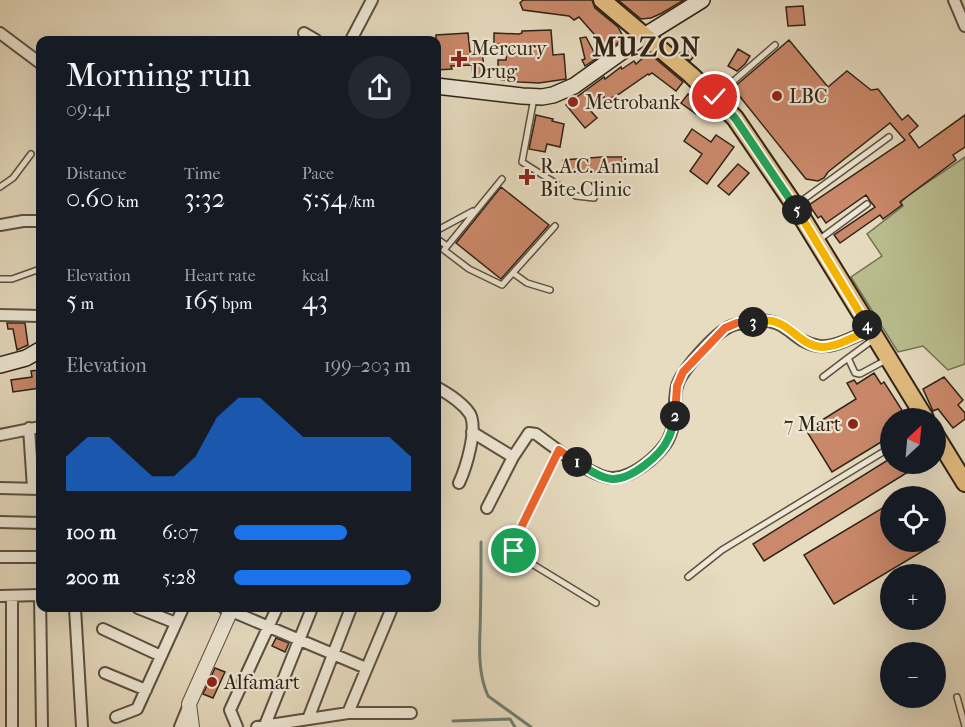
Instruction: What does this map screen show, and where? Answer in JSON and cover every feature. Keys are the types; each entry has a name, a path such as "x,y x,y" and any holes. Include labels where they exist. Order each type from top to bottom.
{"main road":[{"path":"602,0 692,75 735,118 795,206 919,408"},
{"path":"441,87 534,97 564,92 644,36 702,0"},
{"path":"0,365 26,358 36,352"},
{"path":"946,452 965,483"}],"street":[{"path":"353,36 372,0"},
{"path":"954,0 965,26"},
{"path":"0,33 36,60"},
{"path":"304,33 309,36"},
{"path":"0,225 36,221"},
{"path":"0,315 36,316"},
{"path":"487,508 513,457 529,433 536,434 592,472 612,479 629,475 649,462 668,440 675,415 677,386 683,372 725,328 737,323 765,320 777,322 807,343 821,347 873,334"},
{"path":"441,390 456,399 471,416 472,438 464,473 459,483"},
{"path":"28,428 36,482"},
{"path":"0,435 36,428"},
{"path":"472,432 513,457"},
{"path":"0,488 36,489"},
{"path":"0,522 36,523"},
{"path":"0,557 36,557"},
{"path":"0,596 36,595"},
{"path":"12,596 12,727"},
{"path":"40,612 42,727"},
{"path":"75,612 82,727"},
{"path":"148,612 176,623"},
{"path":"117,717 137,709 181,612"},
{"path":"180,727 228,612"},
{"path":"236,612 366,668"},
{"path":"237,727 230,710 275,612"},
{"path":"261,726 310,612"},
{"path":"308,719 349,612"},
{"path":"348,713 390,612"},
{"path":"103,629 161,656"},
{"path":"105,672 146,690"},
{"path":"189,705 192,727"},
{"path":"261,726 348,713 411,713"}],"lane":[{"path":"715,97 775,45"},
{"path":"534,97 522,162 576,196 594,198"},
{"path":"795,206 889,137"},
{"path":"0,188 14,178 31,153"},
{"path":"502,179 444,250 469,269 502,285 555,226"},
{"path":"816,242 867,204"},
{"path":"441,228 477,209"},
{"path":"441,242 447,246"},
{"path":"0,279 12,279 36,270"},
{"path":"513,273 527,283 550,290"},
{"path":"823,377 848,358 873,334"},
{"path":"848,358 855,372 860,374 888,358"},
{"path":"559,450 514,542 514,551 596,603"},
{"path":"688,577 722,550 880,454"},
{"path":"957,697 965,726"}],"green space":[{"path":"965,157 965,364 948,370 923,346 898,352 851,277 882,256 867,234 903,206 901,202 906,197"}],"building":[{"path":"523,0 592,0 595,8 618,27 624,38 608,50 579,17 574,20 569,16 523,10 520,3"},
{"path":"618,0 684,0 651,18 641,19"},
{"path":"803,6 805,25 788,26 786,7"},
{"path":"551,30 553,55 564,54 566,79 539,83 498,79 498,60 506,60 507,45 494,44 494,33 519,34 522,31"},
{"path":"468,33 470,52 482,51 485,76 473,77 472,65 451,66 452,69 441,70 441,36 436,35"},
{"path":"586,37 597,58 585,66 582,60 585,59 580,38"},
{"path":"789,40 828,87 847,71 871,90 878,89 902,120 908,115 918,126 909,134 919,148 965,115 965,147 953,155 956,160 900,202 902,205 883,219 880,215 840,243 834,235 875,207 866,195 826,223 821,216 818,218 809,205 905,140 890,123 828,172 824,178 818,181 806,179 733,88"},
{"path":"689,43 698,52 690,61 681,53"},
{"path":"738,49 750,56 737,71 728,66"},
{"path":"650,54 683,82 676,91 652,73 648,74 619,94 607,100 604,97 589,109 597,118 585,128 566,105 604,77 605,79 634,61 636,64"},
{"path":"688,94 703,105 696,114 681,103"},
{"path":"536,115 564,124 560,147 547,144 545,152 529,149"},
{"path":"692,129 711,142 716,135 734,147 707,184 690,171 702,154 684,141"},
{"path":"622,157 623,170 564,174 563,160"},
{"path":"738,164 749,173 729,195 718,186"},
{"path":"501,187 549,225 501,279 456,243"},
{"path":"7,323 25,323 28,345 17,350 13,329 8,329"},
{"path":"36,370 36,389 13,392 11,380 32,377 31,371"},
{"name":"7 Mart","path":"874,373 881,384 884,382 901,408 880,408 880,443 832,472 806,430 856,399 847,383 854,380 857,384"},
{"path":"944,377 963,400 958,405 965,413 965,419 953,428 946,419 946,408 932,408 923,389"},
{"path":"880,465 880,474 905,474 885,486 880,486 880,489 764,561 753,544"},
{"path":"880,510 880,552 921,552 901,564 880,564 880,577 834,604 804,555"},
{"path":"276,638 289,643 285,652 272,646"},
{"name":"Alfamart","path":"215,668 225,672 213,698 203,694"}],"waterway":[{"path":"481,542 480,664 483,681 488,696 531,727"},
{"path":"453,721 510,719 515,727"}],"place":[{"name":"Mercury Drug","path":"459,59"},
{"name":"LBC","path":"777,96"},
{"name":"Metrobank","path":"573,102"},
{"name":"R.A.C. Animal Bite Clinic","path":"527,177"},
{"name":"7 Mart","path":"853,424"},
{"name":"Alfamart","path":"212,682"}],"district":[{"name":"MUZON","path":"647,47"}],"route":[{"path":"514,551 514,542 559,450 592,472 612,479 629,475 649,462 668,440 675,415 677,386 683,372 725,328 737,323 765,320 777,322 807,343 821,347 870,330 795,206 735,118 715,97"}]}
